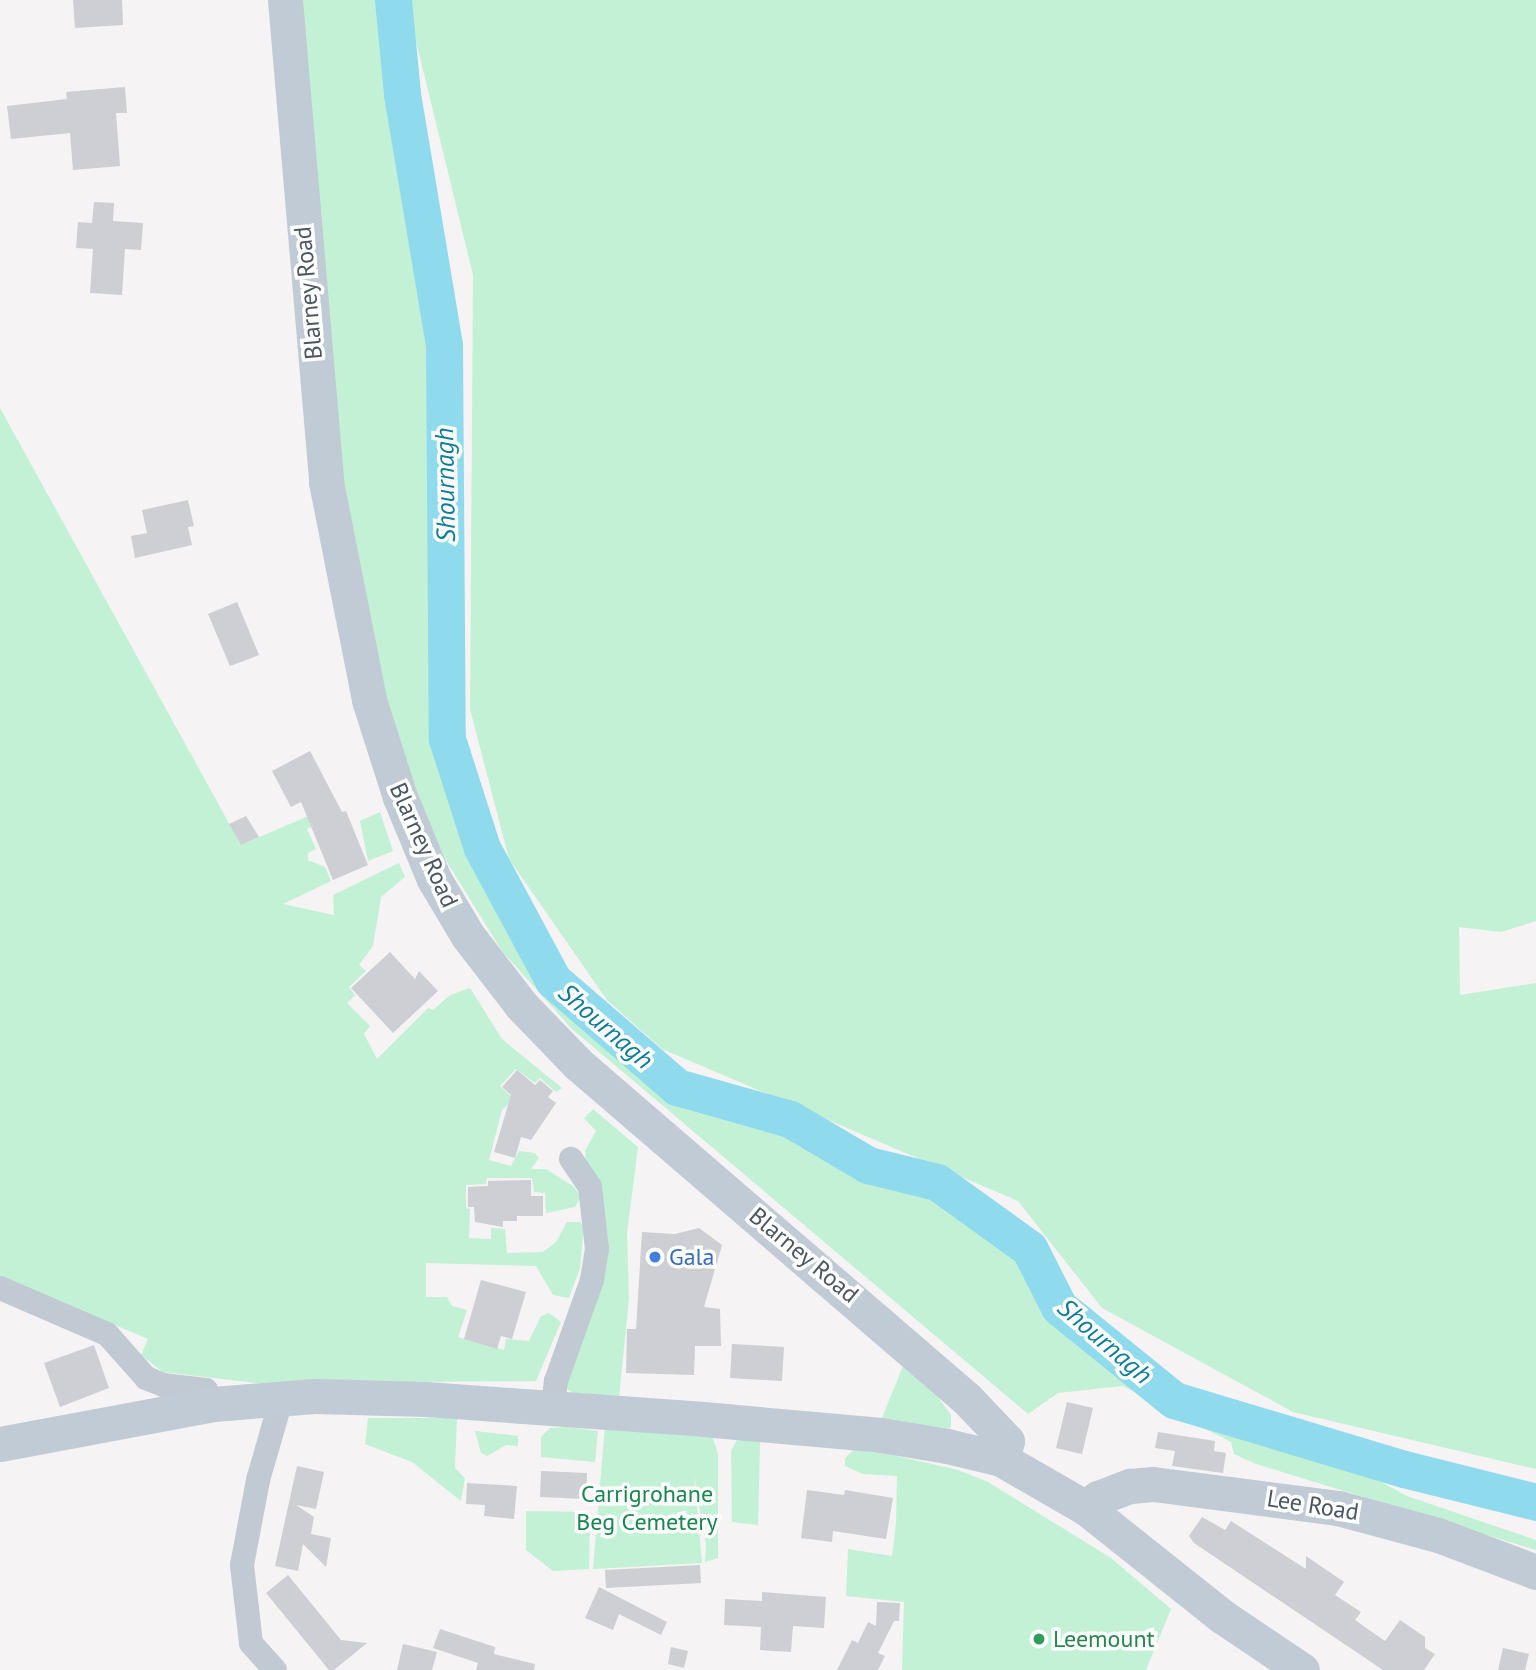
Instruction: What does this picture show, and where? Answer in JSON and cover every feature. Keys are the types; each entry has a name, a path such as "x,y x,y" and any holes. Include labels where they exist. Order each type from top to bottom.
{"main road":[{"name":"Blarney Road","path":"285,0 326,482 369,701 400,797 435,879 468,936 514,996 578,1064 967,1399 1007,1441 1001,1459"},
{"path":"0,1444 213,1404 282,1397 426,1399 881,1435 1001,1459 1086,1508 1223,1617 1302,1670"},
{"name":"Lee Road","path":"1086,1508 1098,1498 1129,1486 1153,1484 1338,1508 1438,1535 1536,1572"}],"street":[{"path":"553,1408 556,1381 592,1280 597,1249 590,1187 571,1159"},
{"path":"0,1288 107,1334 146,1378 163,1385 206,1390 213,1404"},
{"path":"275,1670 251,1643 242,1565 258,1479 282,1397"}],"green space":[{"path":"302,0 386,0 396,97 433,315 440,405 442,729 447,779 544,978 671,1089 753,1121 882,1182 933,1191 1024,1252 1054,1309 1111,1361 1172,1403 1363,1472 1407,1496 1536,1540 1536,1550 1256,1464 1234,1454 1231,1442 1123,1386 1058,1393 1028,1414 572,1029 502,951 447,862 404,772 373,659 345,500 329,357"},
{"path":"406,0 1536,0 1536,921 1501,932 1459,927 1460,995 1536,983 1536,1469 1293,1412 1102,1308 1018,1201 662,1049 607,1000 509,859 470,709 473,275"},
{"path":"0,408 241,845 336,804 341,812 307,829 316,849 308,853 308,860 325,867 331,881 283,904 334,915 333,895 399,863 405,877 381,897 373,946 359,965 366,971 349,987 355,995 347,1003 370,1026 364,1034 377,1059 428,1008 433,1010 450,995 470,988 502,1039 562,1088 556,1092 540,1078 535,1083 516,1069 500,1086 514,1099 502,1110 489,1160 511,1166 519,1151 535,1153 539,1158 531,1169 546,1169 573,1186 581,1197 575,1207 546,1213 545,1193 534,1192 532,1178 487,1178 486,1184 466,1185 466,1208 470,1209 469,1238 491,1239 491,1228 505,1229 507,1253 543,1252 556,1242 567,1222 580,1222 584,1226 580,1268 569,1298 553,1295 536,1266 426,1263 426,1297 447,1297 452,1306 467,1310 458,1337 504,1350 506,1339 529,1341 541,1316 549,1313 561,1322 536,1381 257,1383 163,1372 141,1355 148,1339 0,1276"},
{"path":"380,812 393,851 368,861 360,821"},
{"path":"593,1109 638,1147 627,1233 629,1298 619,1398 575,1395 566,1388 596,1294 585,1151 596,1131 584,1118"},
{"path":"903,1366 937,1396 951,1415 951,1427 943,1432 880,1423"},
{"path":"368,1418 457,1418 455,1468 465,1478 461,1501 412,1462 365,1444"},
{"name":"Carrigrohane Beg Cemetery","path":"605,1426 712,1436 718,1454 718,1558 705,1562 706,1545 694,1475 702,1563 593,1569"},
{"path":"568,1427 598,1431 595,1462 541,1457 541,1437 550,1428"},
{"path":"475,1431 518,1436 518,1446 506,1445 487,1456 481,1453"},
{"path":"738,1438 760,1442 758,1525 732,1522 731,1451"},
{"path":"857,1447 958,1470 988,1482 1111,1558 1171,1609 1146,1670 902,1670 904,1602 846,1596 848,1549 892,1556 896,1523 897,1476 863,1474 845,1466 845,1458"},
{"path":"526,1511 590,1512 589,1569 553,1571 526,1550"}],"building":[{"path":"73,0 122,0 123,25 75,28"},
{"path":"125,87 127,113 116,113 120,166 73,170 70,133 11,139 7,106 67,99 66,92"},
{"path":"94,202 114,203 113,221 143,223 141,250 125,249 122,295 90,293 93,249 76,248 78,222 92,223"},
{"path":"188,500 194,526 188,527 192,545 135,558 131,536 147,533 142,510"},
{"path":"237,602 259,655 230,666 208,614"},
{"path":"310,751 342,812 346,811 368,865 333,880 301,802 291,807 272,771"},
{"path":"246,816 259,837 241,845 229,824"},
{"path":"390,952 415,979 419,971 438,991 393,1033 351,988"},
{"path":"517,1070 535,1085 540,1080 553,1091 548,1097 556,1103 531,1140 521,1137 515,1158 494,1152 511,1095 502,1087"},
{"path":"531,1180 531,1196 543,1196 543,1216 517,1216 517,1221 503,1221 503,1227 475,1222 474,1207 468,1207 468,1187 488,1186 488,1181"},
{"path":"699,1228 722,1245 704,1307 720,1309 721,1346 695,1346 694,1375 626,1373 627,1329 636,1329 642,1232 675,1234"},
{"path":"481,1280 526,1292 512,1339 501,1336 497,1349 464,1339"},
{"path":"732,1344 784,1347 782,1381 730,1378"},
{"path":"94,1345 109,1388 60,1407 44,1363"},
{"path":"1067,1402 1093,1408 1082,1454 1056,1448"},
{"path":"1158,1432 1215,1441 1214,1451 1226,1453 1223,1473 1172,1466 1175,1451 1155,1448"},
{"path":"297,1466 324,1472 316,1509 296,1505 314,1517 311,1534 331,1538 326,1567 303,1544 298,1571 275,1566"},
{"path":"541,1471 587,1473 586,1499 540,1497"},
{"path":"467,1483 517,1486 514,1519 484,1516 485,1505 466,1504"},
{"path":"807,1490 844,1495 845,1490 893,1498 886,1539 833,1531 832,1542 801,1538"},
{"path":"1202,1517 1225,1530 1231,1521 1306,1569 1306,1556 1344,1582 1335,1595 1361,1612 1355,1620 1385,1641 1400,1620 1425,1637 1425,1648 1435,1654 1424,1670 1383,1670 1194,1543 1189,1536"},
{"path":"700,1565 701,1583 606,1588 605,1570"},
{"path":"288,1575 341,1640 367,1643 334,1670 329,1670 266,1593"},
{"path":"599,1587 667,1622 661,1635 619,1614 613,1630 585,1618"},
{"path":"762,1592 826,1597 824,1628 793,1626 791,1652 760,1650 761,1627 724,1625 725,1599 762,1601"},
{"path":"877,1602 900,1603 899,1621 894,1621 878,1653 885,1656 878,1670 837,1670 852,1640 858,1643 868,1622 876,1626"},
{"path":"440,1629 495,1647 494,1654 535,1664 534,1670 476,1670 478,1663 433,1648"},
{"path":"403,1644 437,1652 432,1670 397,1670"},
{"path":"671,1647 688,1651 684,1668 668,1664"},
{"path":"1503,1648 1529,1654 1525,1670 1498,1670"}],"waterway":[{"name":"Shournagh","path":"393,0 402,94 444,346 447,739 482,848 553,980 677,1087 790,1119 868,1165 937,1182 1029,1248 1059,1307 1174,1400 1404,1469 1536,1502"}],"place":[{"name":"Gala","path":"655,1257"},
{"name":"Leemount","path":"1039,1639"}]}
